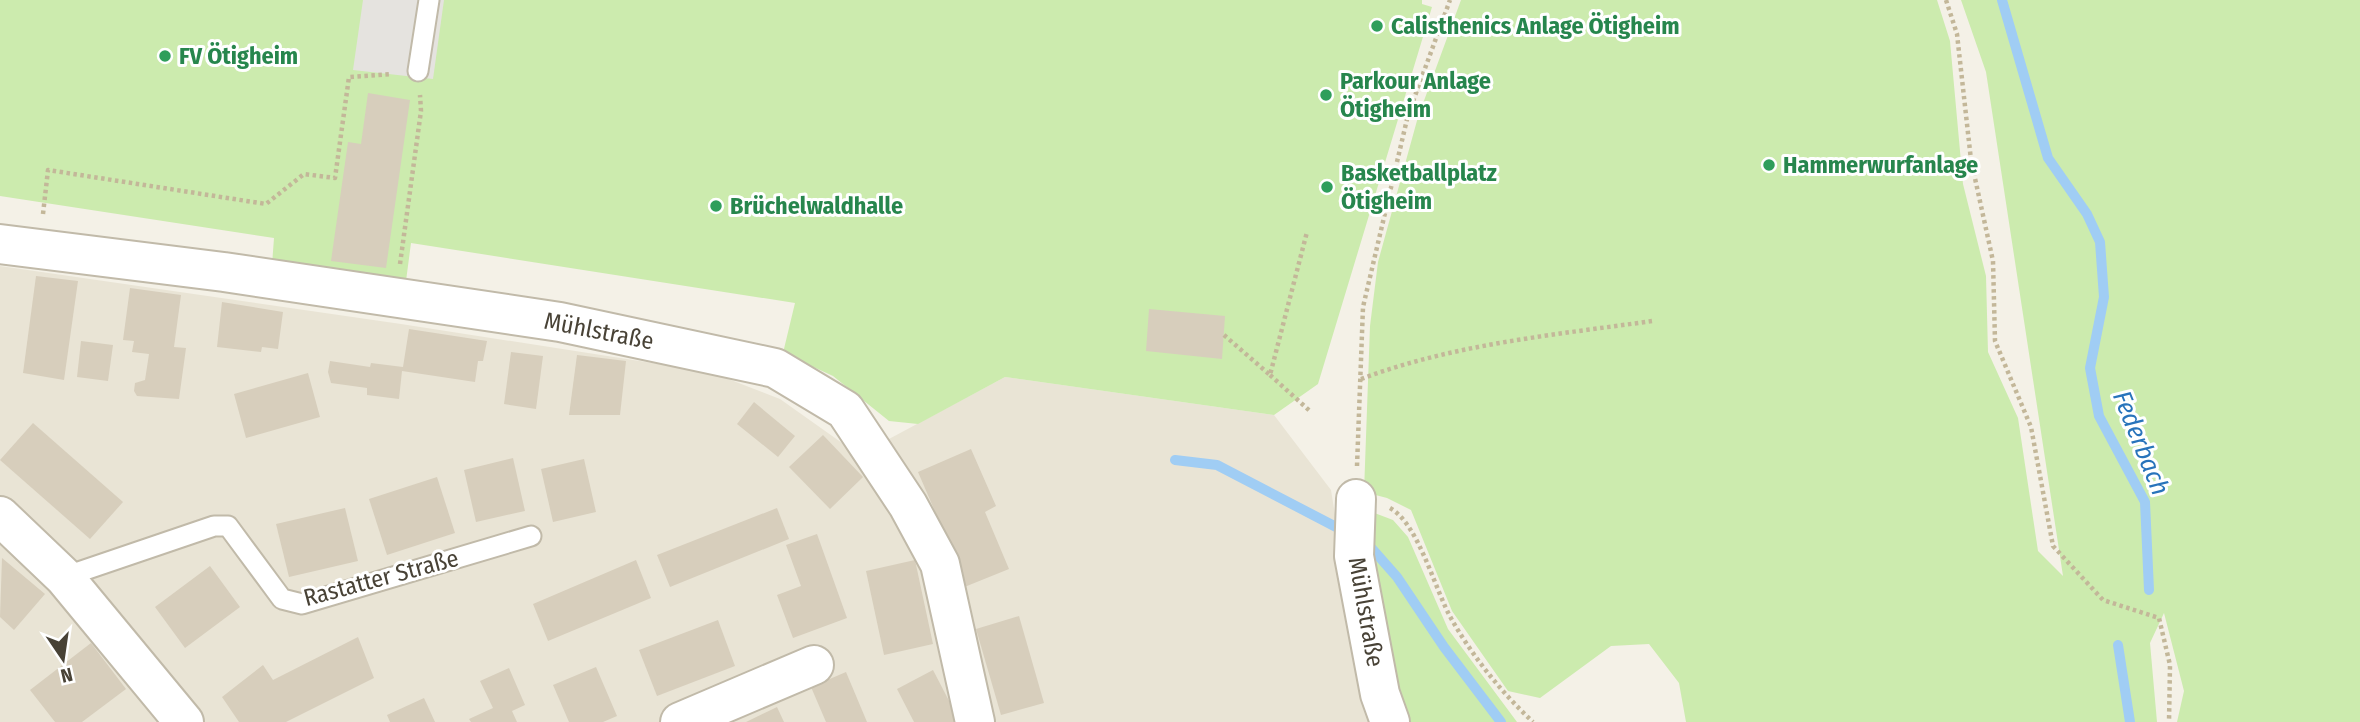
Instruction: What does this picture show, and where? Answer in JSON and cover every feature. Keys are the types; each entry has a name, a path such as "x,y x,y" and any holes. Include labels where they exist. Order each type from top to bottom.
{"street":[{"name":"Mühlstraße","path":"0,244 225,272 560,322 775,368 845,410 908,505 940,564 975,722"},
{"name":"Mühlstraße","path":"1356,499 1354,556 1380,694 1390,722"},
{"path":"0,516 64,577 184,722"},
{"path":"680,722 814,665"}],"lane":[{"path":"418,71 429,0"},
{"name":"Rastatter Straße","path":"64,577 214,526 228,526 282,599 303,604 531,536"}],"path":[{"path":"1450,0 1408,115 1363,307 1356,499 1393,509 1406,522 1452,621 1506,697 1533,722"},
{"path":"1946,0 1958,34 1971,160 1993,261 1995,341 2031,427 2053,546 2103,600 2159,618 2170,665 2169,722"},
{"path":"38,250 48,170 266,204 304,174 335,178 349,77 418,71 421,111 402,253"},
{"path":"1270,375 1307,232"},
{"path":"1361,379 1395,366 1479,345 1652,321"},
{"path":"1224,335 1311,412"}],"shaded area":[{"path":"363,0 444,0 433,79 353,70"},
{"path":"0,266 710,372 780,399 859,455 1005,377 1274,415 1331,490 1369,722 0,722"}],"green space":[{"name":"Brüchelwaldhalle","path":"0,0 1422,0 1422,4 1432,7 1318,384 1274,415 1005,377 918,424 889,421 833,376 783,353 795,303 411,243 406,281 272,265 274,238 0,196"},
{"path":"1461,0 1937,0 1950,41 1963,184 1986,276 1988,352 2018,418 2038,551 2063,576 1986,72 1961,0 2360,0 2360,722 2177,722 2184,691 2164,613 2150,643 2157,722 1686,722 1679,683 1649,644 1611,646 1540,698 1508,691 1452,611 1411,510 1387,498 1364,492 1370,326 1378,262 1418,117"},
{"path":"1364,509 1393,520 1408,537 1448,629 1517,722 1395,722"}],"building":[{"path":"368,93 410,100 386,268 331,261 348,142 361,144"},
{"path":"36,276 78,281 64,380 23,373"},
{"path":"130,288 181,295 174,347 186,348 179,399 137,396 134,391 135,383 145,380 149,354 132,352 134,341 123,340"},
{"path":"222,302 283,312 278,349 262,347 261,352 217,347"},
{"path":"1149,309 1225,316 1222,359 1146,351"},
{"path":"409,329 487,341 483,361 478,361 475,382 402,371 399,399 367,395 367,388 331,383 328,372 330,361 370,367 371,363 403,367"},
{"path":"81,341 113,345 108,381 77,377"},
{"path":"511,352 543,356 536,409 504,404"},
{"path":"577,355 626,361 620,415 569,415"},
{"path":"308,373 320,417 246,438 234,394"},
{"path":"754,402 795,436 778,457 737,424"},
{"path":"33,423 123,502 90,539 0,460"},
{"path":"823,435 863,477 830,509 789,467"},
{"path":"971,449 996,506 985,512 1009,569 962,588 943,530 918,472"},
{"path":"513,458 525,511 476,522 464,470"},
{"path":"584,459 596,512 553,522 541,469"},
{"path":"437,477 455,533 387,555 369,499"},
{"path":"345,508 358,561 289,577 276,524"},
{"path":"777,508 789,539 670,587 657,555"},
{"path":"817,534 847,618 793,638 777,595 801,586 786,545"},
{"path":"2,558 45,594 14,630 0,617"},
{"path":"636,560 651,598 548,641 533,604"},
{"path":"915,560 933,644 884,655 866,571"},
{"path":"210,566 240,607 185,648 155,607"},
{"path":"1019,616 1044,703 1001,715 976,629"},
{"path":"718,620 735,666 657,696 639,650"},
{"path":"358,637 374,678 286,722 239,722 222,697 263,665 273,680"},
{"path":"91,643 126,689 82,722 55,722 30,690"},
{"path":"596,667 617,716 603,722 569,722 553,685"},
{"path":"509,668 525,705 512,711 517,722 471,722 469,719 493,708 480,681"},
{"path":"933,670 960,722 914,722 897,689"},
{"path":"846,672 867,722 826,722 811,687"},
{"path":"424,698 435,722 390,722 387,715"},
{"path":"777,707 784,722 746,722"}],"waterway":[{"name":"Federbach","path":"2002,0 2048,158 2087,214 2100,242 2104,297 2090,368 2099,416 2145,502 2149,590"},
{"path":"1175,460 1217,465 1338,528"},
{"path":"1367,543 1397,577 1444,647 1501,722"},
{"name":"Federbach","path":"2118,645 2130,722"}],"place":[{"name":"Calisthenics Anlage Ötigheim","path":"1377,26"},
{"name":"FV Ötigheim","path":"165,56"},
{"name":"Parkour Anlage Ötigheim","path":"1326,95"},
{"name":"Hammerwurfanlage","path":"1769,165"},
{"name":"Basketballplatz Ötigheim","path":"1327,187"},
{"name":"Brüchelwaldhalle","path":"716,206"}]}
